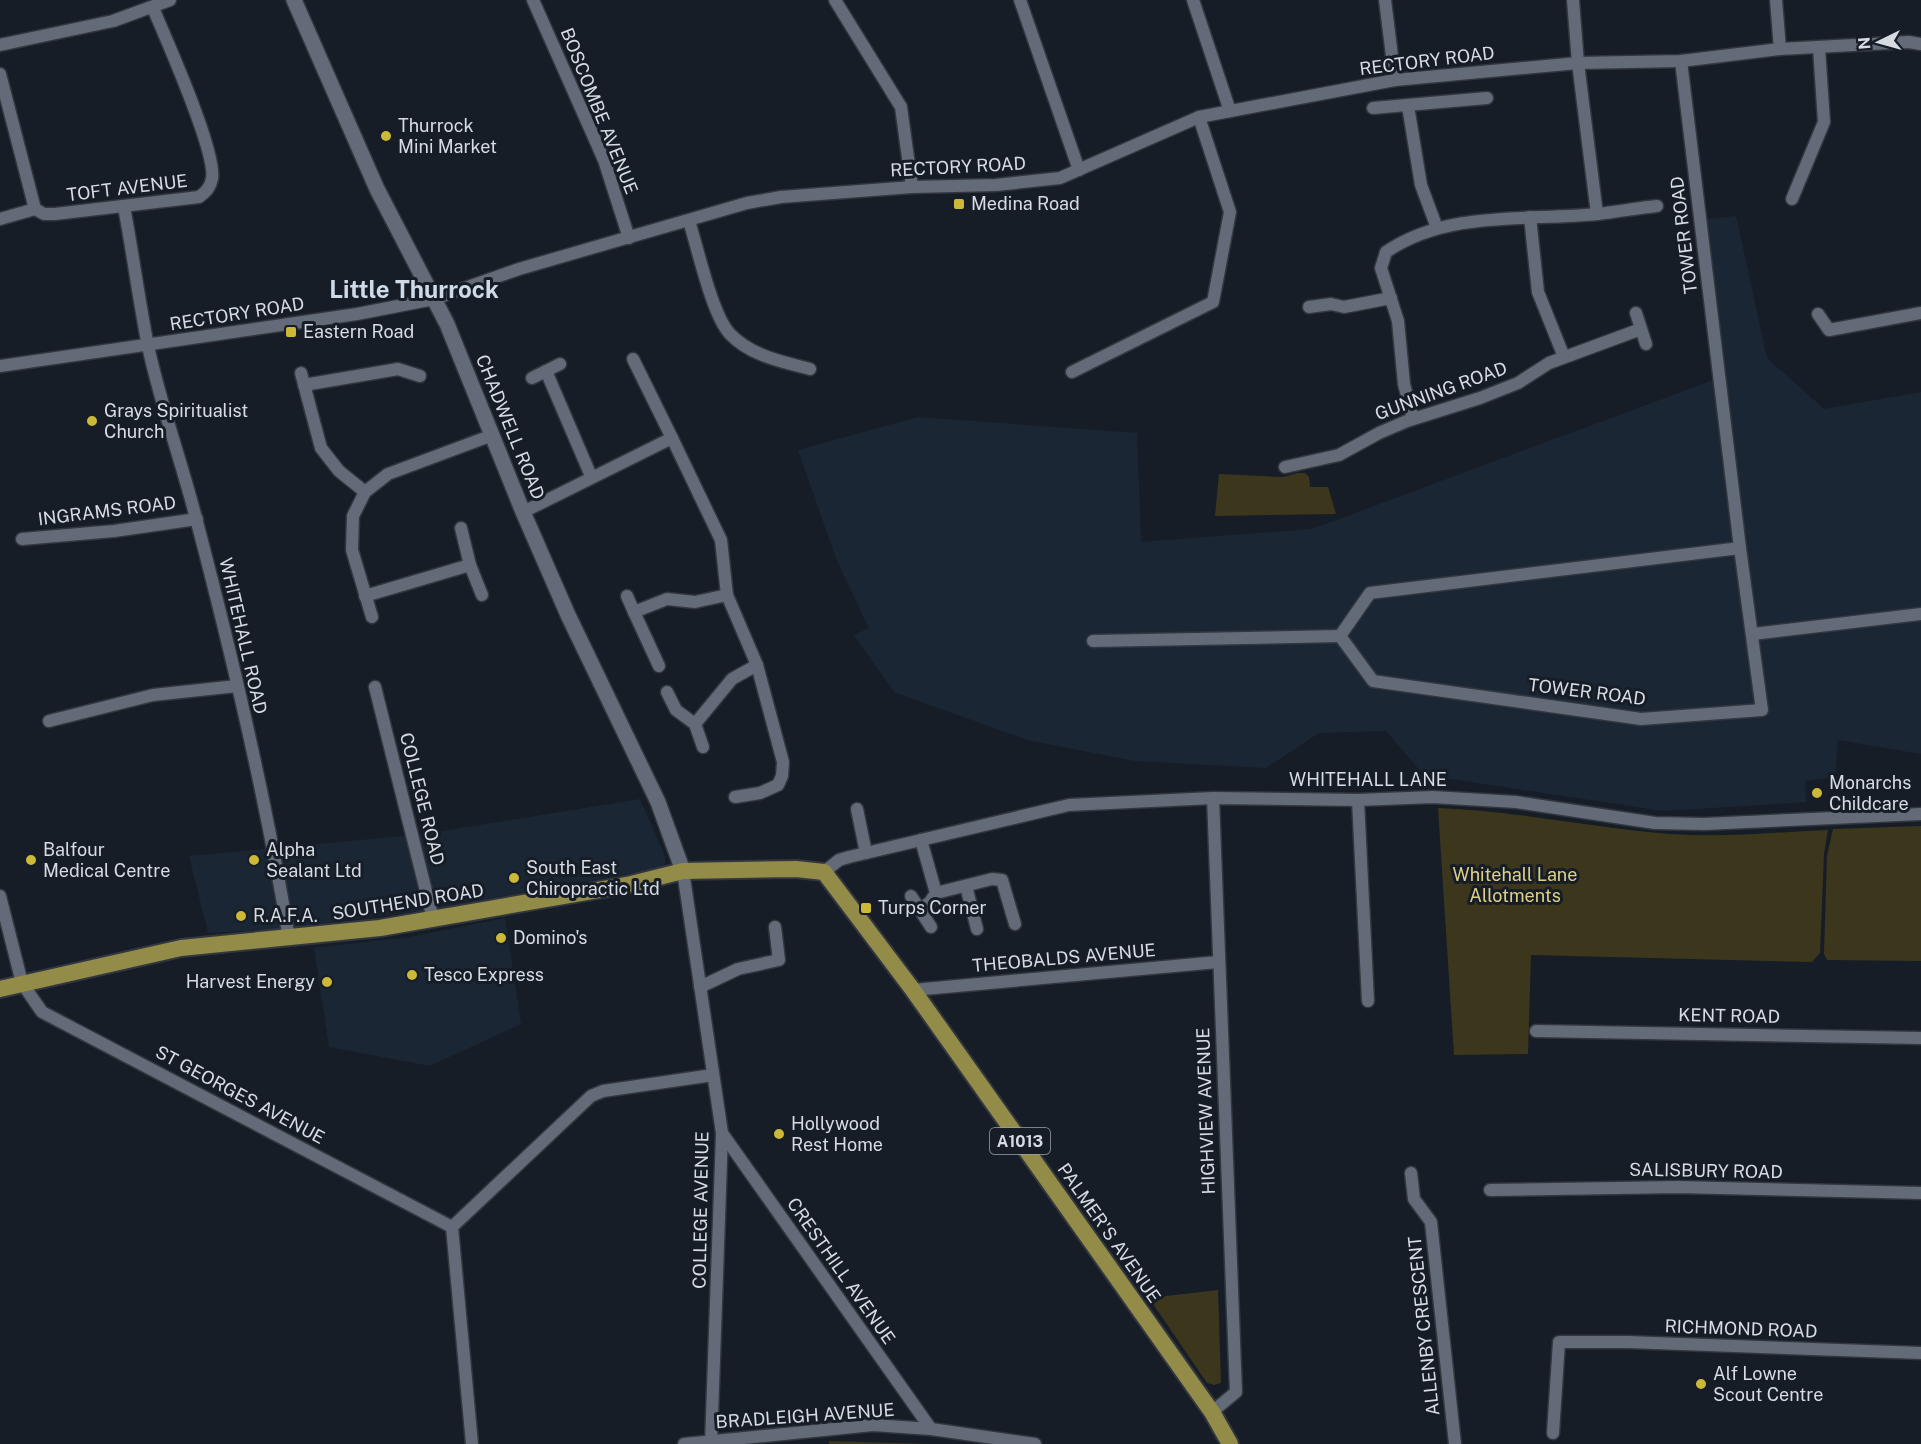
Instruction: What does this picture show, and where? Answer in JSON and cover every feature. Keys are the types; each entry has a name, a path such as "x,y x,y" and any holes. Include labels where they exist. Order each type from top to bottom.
{"main road":[{"name":"SOUTHEND ROAD","path":"0,989 181,948 288,939 433,919 627,885 683,872 796,869 824,872"},
{"name":"PALMER'S AVENUE","path":"824,872 914,990 1212,1412 1230,1444"}],"street":[{"path":"0,45 113,21 170,0"},
{"name":"CHADWELL ROAD","path":"294,0 377,189 447,324 477,394 490,436 568,615 658,802 683,872"},
{"name":"BOSCOMBE AVENUE","path":"533,0 604,160 629,238"},
{"path":"835,0 901,107 912,187"},
{"path":"1020,0 1079,170"},
{"path":"1193,0 1230,111"},
{"path":"1385,0 1395,80"},
{"path":"1573,0 1578,63 1597,214"},
{"path":"1776,0 1780,49"},
{"name":"TOFT AVENUE","path":"0,219 35,209 45,214 55,214 199,198 208,190 213,177 204,138 153,8"},
{"name":"RECTORY ROAD","path":"0,366 357,314 434,299 519,269 747,203 781,197 912,187 996,185 1060,178 1199,117 1395,80 1578,63 1681,61 1780,49 1909,42 1921,44"},
{"path":"1792,199 1824,122 1819,48"},
{"name":"TOWER ROAD","path":"1340,636 1373,681 1641,719 1762,710 1681,61"},
{"path":"0,74 35,209"},
{"path":"1373,108 1487,98"},
{"path":"1408,106 1421,185 1437,228"},
{"path":"1072,372 1213,302 1230,212 1199,117"},
{"path":"1413,419 1404,384 1398,321 1381,267 1386,252 1398,243 1437,228 1492,219 1597,214 1657,206"},
{"path":"124,207 148,345"},
{"path":"1530,217 1538,292 1564,357"},
{"path":"689,221 718,314 729,334 746,347 775,360 810,369"},
{"path":"1308,307 1331,304 1344,306 1390,298"},
{"path":"1636,313 1646,344"},
{"path":"1818,314 1829,330 1921,314"},
{"name":"GUNNING ROAD","path":"1285,467 1340,455 1379,433 1413,419 1509,387 1564,357 1641,329"},
{"name":"WHITEHALL ROAD","path":"148,345 168,427 197,519 237,686 274,850 288,939"},
{"path":"633,359 721,540 727,595 757,665 783,762 783,776 778,785 760,793 735,797"},
{"path":"532,378 560,364"},
{"path":"364,492 339,471 321,448 303,379 398,369 420,376"},
{"path":"546,371 591,476"},
{"path":"372,617 352,550 353,516 364,492 388,474 490,436"},
{"path":"523,512 591,476 672,438"},
{"name":"INGRAMS ROAD","path":"22,539 114,531 197,519"},
{"path":"461,528 470,565 482,595"},
{"path":"1093,640 1340,636 1370,593 1740,548"},
{"path":"365,596 470,565"},
{"path":"634,612 667,599 694,602 727,595"},
{"path":"627,596 659,666"},
{"path":"1753,634 1921,614"},
{"path":"694,724 732,679 757,665"},
{"path":"49,722 153,695 237,686"},
{"name":"COLLEGE ROAD","path":"375,687 433,919"},
{"path":"667,692 676,710 694,724 703,747"},
{"name":"WHITEHALL LANE","path":"824,872 839,860 1069,805 1213,798 1358,800 1433,797 1516,802 1655,823 1696,824 1921,814"},
{"name":"HIGHVIEW AVENUE","path":"1212,1412 1236,1392 1213,798"},
{"path":"1358,800 1368,1001"},
{"path":"857,809 866,853"},
{"path":"921,840 936,893"},
{"name":"COLLEGE AVENUE","path":"683,872 722,1133 712,1442"},
{"path":"920,910 936,893 992,879 1002,880 1015,924"},
{"path":"966,886 977,929"},
{"path":"0,896 22,983"},
{"path":"911,896 931,927"},
{"path":"700,987 738,969 779,960 775,927"},
{"name":"THEOBALDS AVENUE","path":"914,990 1218,962"},
{"name":"ST GEORGES AVENUE","path":"22,983 42,1012 452,1227"},
{"name":"KENT ROAD","path":"1536,1032 1921,1038"},
{"path":"472,1444 452,1227 591,1096 603,1091 713,1076"},
{"name":"CRESTHILL AVENUE","path":"722,1133 931,1429"},
{"name":"ALLENBY CRESCENT","path":"1411,1173 1414,1199 1431,1222 1455,1444"},
{"name":"SALISBURY ROAD","path":"1490,1190 1678,1187 1921,1193"},
{"name":"RICHMOND ROAD","path":"1553,1433 1559,1342 1628,1342 1921,1353"},
{"name":"BRADLEIGH AVENUE","path":"684,1444 873,1425 931,1429 1035,1444"}],"shaded area":[{"path":"1736,216 1767,358 1824,409 1921,392 1921,754 1838,740 1835,777 1805,781 1806,802 1664,811 1424,775 1386,731 1319,733 1266,768 1135,761 1027,740 894,692 854,635 869,628 837,561 798,450 918,417 1137,433 1141,542 1312,529 1719,378 1701,220"},
{"path":"640,799 665,856 665,864 661,868 419,911 279,929 208,933 189,856 424,834"},
{"path":"505,918 521,1024 430,1066 329,1047 314,948 409,937"}],"green space":[{"path":"1305,473 1309,477 1310,487 1328,487 1336,514 1215,516 1219,474 1283,477"},
{"name":"Whitehall Lane Allotments","path":"1438,808 1497,812 1671,834 1730,835 1828,830 1824,854 1820,953 1812,962 1531,955 1528,1054 1454,1055"},
{"path":"1921,826 1921,961 1827,960 1824,954 1827,856 1833,829"},
{"path":"1218,1290 1221,1383 1214,1385 1207,1383 1149,1298"},
{"path":"829,1441 930,1444 829,1444"}],"place":[{"name":"Thurrock Mini Market","path":"386,136"},
{"name":"Medina Road","path":"959,204"},
{"name":"Eastern Road","path":"291,332"},
{"name":"Grays Spiritualist Church","path":"92,421"},
{"name":"Monarchs Childcare","path":"1817,793"},
{"name":"Balfour Medical Centre","path":"31,860"},
{"name":"Alpha Sealant Ltd","path":"254,860"},
{"name":"South East Chiropractic Ltd","path":"514,878"},
{"name":"Turps Corner","path":"866,908"},
{"name":"R.A.F.A.","path":"241,916"},
{"name":"Domino's","path":"501,938"},
{"name":"Tesco Express","path":"412,975"},
{"name":"Harvest Energy","path":"327,982"},
{"name":"Hollywood Rest Home","path":"779,1134"},
{"name":"Alf Lowne Scout Centre","path":"1701,1384"}],"district":[{"name":"Little Thurrock","path":"414,290"}]}
